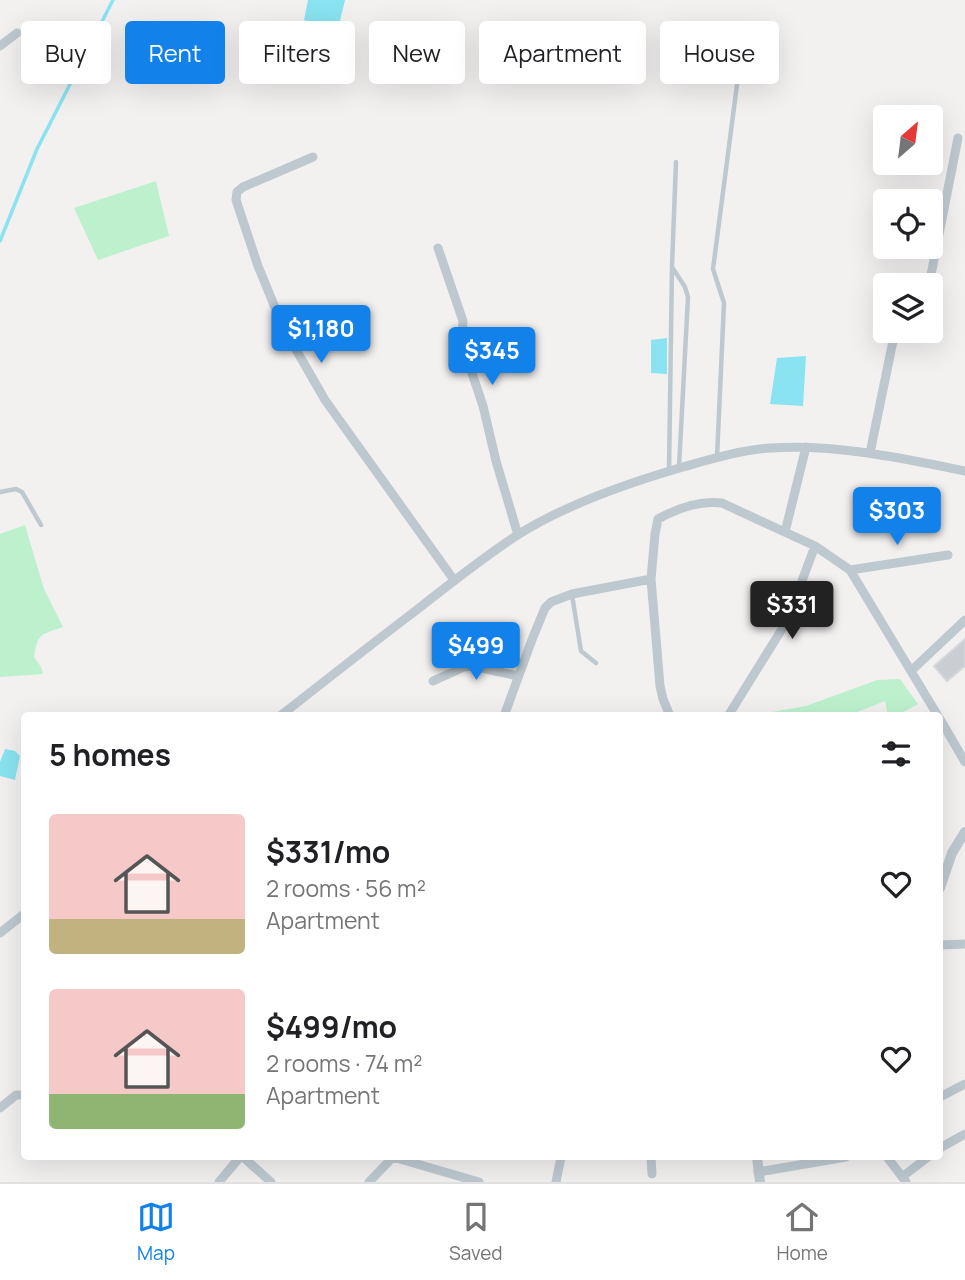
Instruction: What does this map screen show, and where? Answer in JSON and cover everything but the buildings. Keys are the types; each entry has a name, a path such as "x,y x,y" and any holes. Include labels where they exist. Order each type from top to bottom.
{"street":[{"path":"0,46 17,33"},
{"path":"931,273 958,138"},
{"path":"313,157 237,192 236,200 258,266 283,327 325,400 454,580"},
{"path":"439,248 463,321 462,339 518,535"},
{"path":"870,453 893,343"},
{"path":"785,532 806,447"},
{"path":"285,712 454,580 518,535 611,490 716,458 768,448 806,447 870,453 965,471"},
{"path":"668,712 660,686 651,579 655,534 658,519 675,510 709,502 722,503 815,546 850,570 935,712"},
{"path":"730,712 786,621 815,546"},
{"path":"850,570 948,555"},
{"path":"505,712 545,608 551,602 572,594 651,579"},
{"path":"911,671 965,620"},
{"path":"433,681 472,666 518,676"},
{"path":"943,725 965,762"},
{"path":"943,879 952,853 965,832"},
{"path":"943,852 952,853"},
{"path":"0,933 21,916"},
{"path":"943,945 965,944"},
{"path":"943,1095 965,1084"},
{"path":"0,1108 16,1095 21,1095"},
{"path":"943,1146 965,1134"},
{"path":"219,1182 238,1160"},
{"path":"245,1160 271,1182"},
{"path":"369,1182 390,1160"},
{"path":"403,1160 478,1182"},
{"path":"556,1182 560,1160"},
{"path":"652,1160 652,1174"},
{"path":"759,1177 833,1160"},
{"path":"889,1160 904,1179 925,1160"}],"lane":[{"path":"716,458 724,303 713,269 737,84"},
{"path":"674,470 672,266 676,162"},
{"path":"672,266 688,297 674,470"},
{"path":"0,492 16,489 22,492 41,524"},
{"path":"572,594 581,651 596,663"}],"green space":[{"path":"156,181 169,236 98,260 74,208"},
{"path":"25,525 44,589 63,627 45,633 37,643 34,657 43,674 0,677 0,534"},
{"path":"900,679 918,704 903,712 887,712 885,701 857,712 772,712 806,706 877,680"}],"water":[{"path":"308,0 345,0 340,21 304,20"},
{"path":"667,338 667,374 651,373 651,340"},
{"path":"806,356 803,406 770,404 777,358"},
{"path":"5,749 15,751 20,756 15,780 0,776 0,762"}],"waterway":[{"path":"0,241 37,149 113,0"}]}
